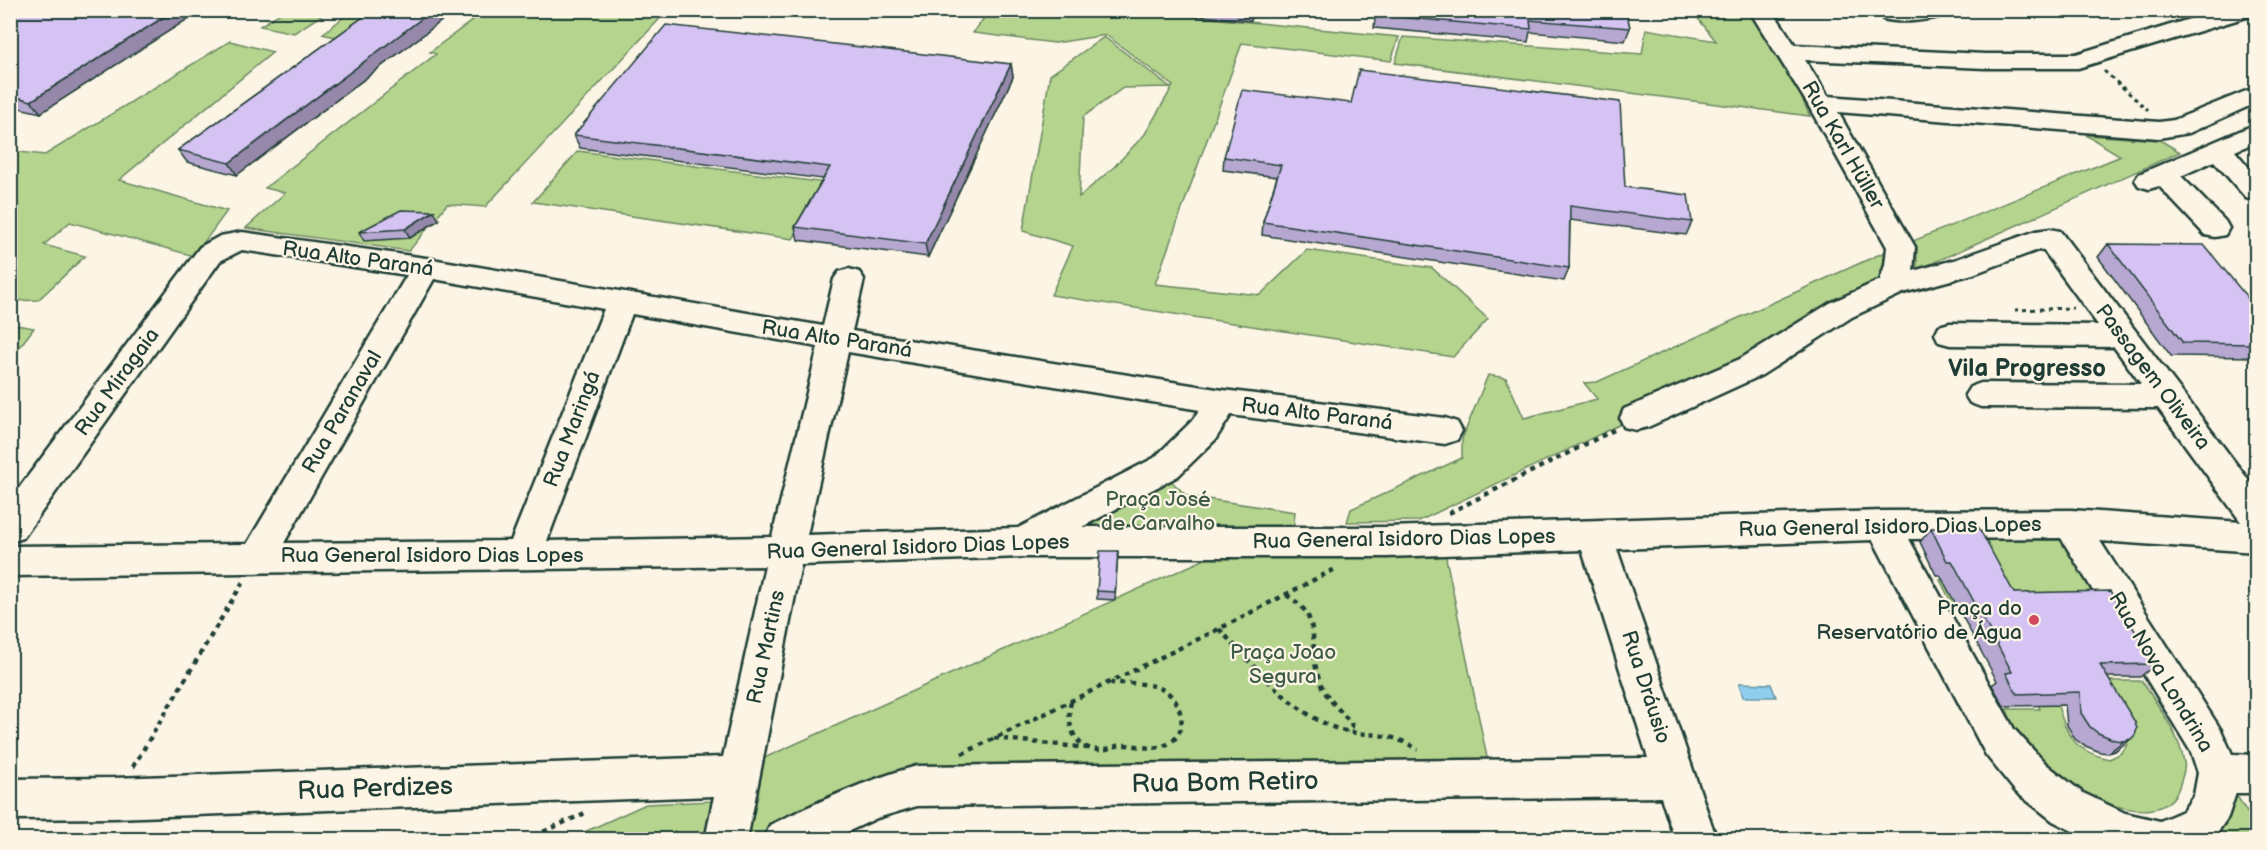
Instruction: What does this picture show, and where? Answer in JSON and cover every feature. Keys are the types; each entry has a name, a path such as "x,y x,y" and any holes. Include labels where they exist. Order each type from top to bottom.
{"street":[{"name":"Rua Karl Hüller","path":"1761,10 1820,103 1901,247 1893,286"},
{"path":"1891,14 1940,10"},
{"path":"1788,52 1985,61 2066,62 2090,59 2245,10"},
{"path":"1820,103 2148,129 2171,129 2251,104"},
{"path":"2171,129 2178,148 2206,154 2256,192"},
{"path":"2215,228 2156,177 2256,132"},
{"name":"Passagem Oliveira","path":"1893,286 1963,267 2036,240 2052,240 2256,516"},
{"name":"Rua Alto Paraná","path":"230,243 242,242 426,268 835,339 1223,402 1445,431"},
{"name":"Rua Miragaia","path":"10,528 210,254 230,243"},
{"name":"Rua Paranaval","path":"258,557 426,268"},
{"name":"Rua Martins","path":"726,840 786,551 849,279"},
{"path":"1636,418 1751,367 1841,310 1893,286"},
{"name":"Rua Maringá","path":"523,556 622,302"},
{"path":"1950,334 2123,336"},
{"path":"1981,395 2168,396"},
{"path":"1022,542 1166,467 1203,431 1223,402"},
{"name":"Rua General Isidoro Dias Lopes","path":"10,561 523,556 786,551 1022,542 1387,542 1477,537 1596,536 1883,525 2071,524 2256,538"},
{"name":"Rua Nova Londrina","path":"2071,524 2207,743 2238,774 2198,825 2164,840"},
{"path":"1883,525 2000,742 2031,778 2068,807 2090,818 2121,833 2157,840"},
{"name":"Rua Dráusio","path":"1596,536 1696,840"},
{"name":"Rua Perdizes","path":"10,799 114,798 739,776"},
{"name":"Rua Bom Retiro","path":"785,840 862,803 890,792 917,786 1676,777"}],"path":[{"path":"2090,59 2171,129"},
{"path":"2012,310 2101,306"},
{"path":"1465,505 1636,418"},
{"path":"114,798 258,557"},
{"path":"953,758 1219,629 1346,563"},
{"path":"1285,595 1299,602 1312,621 1314,664 1318,678 1334,704 1351,723 1352,727 1344,732"},
{"path":"1219,629 1294,704 1344,732 1387,733 1407,741 1426,757 1443,780"},
{"path":"994,738 1101,750 1121,745 1148,749 1158,748 1172,742 1182,724 1179,703 1169,691 1162,687 1109,683"},
{"path":"1071,701 1068,715 1073,736 1088,748"}],"green space":[{"path":"285,10 328,11 294,33 260,26"},
{"path":"1128,10 1399,37 1391,61 1242,43 1155,284 1260,295 1307,250 1432,268 1488,319 1453,357 1051,295 1073,246 1023,231 1050,75 1104,37 1170,87 1123,88 1083,117 1079,197 1114,167 1145,134 1173,86 1106,35 1055,43 973,33 989,11"},
{"path":"352,11 386,11 345,39 322,34"},
{"path":"485,11 667,11 485,207 447,204 409,251 246,228 285,193 265,188 436,54 430,52"},
{"path":"1692,11 1751,11 1780,52 1810,116 1395,63 1403,37 1642,54 1646,29 1716,41"},
{"path":"230,41 273,52 119,180 227,211 194,256 70,222 44,245 85,256 38,300 11,301 11,151 45,155"},
{"path":"2086,135 2160,140 2180,152 1917,270 1917,247 1913,241 2121,156"},
{"path":"578,151 827,183 793,239 533,202"},
{"path":"1889,250 1887,283 1744,365 1419,521 1347,522 1351,509 1462,458 1462,439 1488,375 1506,378 1524,418 1597,399 1584,383 1597,382"},
{"path":"10,324 34,328 11,358"},
{"name":"Praça José de Carvalho","path":"1169,479 1187,496 1295,512 1292,541 1042,541"},
{"path":"2063,537 2103,602 1952,604 1940,580 1991,579 1969,538"},
{"name":"Praça Joao Segura","path":"1445,553 1490,772 999,778 767,839 734,840 751,764 1214,555"},
{"path":"2093,681 2142,681 2173,730 2181,751 2184,770 2172,799 2160,807 2145,810 2128,809 2093,798 2066,783 2044,765 2025,746 2017,733 2006,709 2040,709 2028,682 2056,700 2067,731 2078,745 2086,751 2109,759 2121,753 2128,741"},
{"path":"2234,791 2256,827 2256,839 2206,840"},
{"path":"713,801 706,839 567,840 646,804"}],"water":[{"path":"1739,683 1771,684 1776,697 1743,697"}],"building":[{"path":"10,10 175,10 31,101 10,95"},
{"path":"373,10 433,10 229,163 178,150"},
{"path":"1377,10 1626,10 1630,28 1530,20 1531,29 1376,15"},
{"path":"666,25 1011,64 925,244 795,227 830,167 574,135"},
{"path":"1359,70 1620,102 1625,187 1688,195 1692,222 1570,206 1569,268 1263,222 1281,165 1224,157 1242,90 1351,103"},
{"path":"401,210 434,211 405,229 359,232"},
{"path":"2108,244 2204,245 2256,308 2256,344 2183,343"},
{"path":"1931,528 1979,528 2014,593 2110,591 2156,664 2100,665 2135,722 2137,729 2131,739 2115,740 2090,727 2081,713 2080,692 2017,694 2006,673 2012,672 1952,561 1947,561"},
{"path":"1100,551 1118,551 1115,592 1097,591"}],"place":[{"name":"Praça do Reservatório de Água","path":"2034,620"}],"district":[{"name":"Vila Progresso","path":"2027,368"}]}
